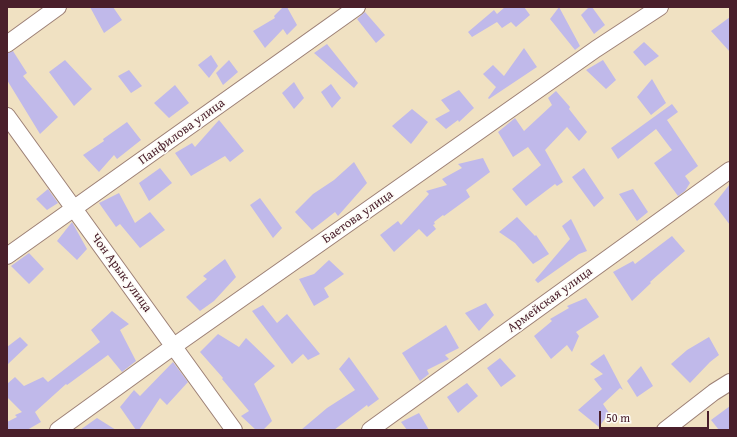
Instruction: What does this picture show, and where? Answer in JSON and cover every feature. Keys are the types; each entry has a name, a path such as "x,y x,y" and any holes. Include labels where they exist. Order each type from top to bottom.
{"street":[{"path":"7,44 58,7"},
{"name":"Панфилова улица","path":"7,256 357,7"},
{"name":"Баетова улица","path":"58,430 174,346 596,49 660,7"},
{"name":"Чон Арык улица","path":"7,116 234,430"},
{"name":"Армейская улица","path":"370,430 730,170"},
{"path":"665,430 714,392 730,382"}],"building":[{"path":"90,7 113,7 122,20 104,33"},
{"path":"283,7 287,7 297,25 287,35 283,29 265,48 253,31 275,18 274,16"},
{"path":"505,7 524,7 530,15 516,27 511,22 502,28 497,22 472,37 468,32 494,10 497,14"},
{"path":"559,7 580,46 575,50 550,19"},
{"path":"589,7 592,7 605,25 594,34 581,15"},
{"path":"365,12 385,35 376,43 357,19"},
{"path":"730,17 730,52 711,31"},
{"path":"644,42 659,56 645,66 633,52"},
{"path":"327,44 358,83 354,88 314,53"},
{"path":"524,48 537,67 489,99 488,98 496,87 483,74 493,65 504,76"},
{"path":"13,51 27,73 23,76 58,117 40,134 7,80 7,53"},
{"path":"211,55 218,66 209,78 198,65"},
{"path":"65,60 92,89 74,106 49,72"},
{"path":"229,60 238,72 223,85 216,73"},
{"path":"603,60 616,80 606,89 586,70"},
{"path":"129,70 142,86 131,93 118,76"},
{"path":"652,79 666,103 651,115 637,97"},
{"path":"294,82 304,98 294,109 282,93"},
{"path":"331,84 341,98 332,108 321,92"},
{"path":"175,85 189,103 169,118 154,103"},
{"path":"459,90 474,108 459,122 458,120 446,129 435,119 450,111 441,100"},
{"path":"556,91 570,107 569,109 587,132 579,141 567,127 545,150 563,182 557,186 555,184 526,206 512,189 541,165 528,147 513,157 498,132 515,118 524,131 552,105 548,98"},
{"path":"672,104 678,112 667,120 698,166 685,176 690,183 685,191 678,196 654,163 672,150 656,129 618,159 611,148"},
{"path":"412,109 428,122 411,144 392,126"},
{"path":"219,120 244,151 230,162 225,156 191,176 175,153 192,143 195,147"},
{"path":"127,122 141,140 117,159 114,155 99,172 83,155 104,141 103,139"},
{"path":"483,158 490,172 466,190 470,197 434,222 435,224 433,225 436,229 427,237 419,229 394,252 380,235 398,221 401,225 429,194 426,191 447,185 442,179 462,168 458,164"},
{"path":"354,162 367,183 338,216 335,212 312,230 295,212 313,194 334,180"},
{"path":"160,168 172,183 149,201 139,183"},
{"path":"584,168 604,198 594,207 572,177"},
{"path":"730,184 730,225 714,204"},
{"path":"48,189 58,203 47,210 36,199"},
{"path":"633,189 648,212 637,221 619,194"},
{"path":"119,193 135,223 150,212 165,230 140,248 120,224 116,227 99,203"},
{"path":"260,198 282,228 273,238 250,205"},
{"path":"517,217 535,236 536,235 549,254 533,264 515,243 499,232"},
{"path":"571,219 587,251 579,254 538,283 535,280 570,239 562,226"},
{"path":"72,222 87,249 77,260 57,241"},
{"path":"672,236 685,251 650,282 651,283 632,301 613,272 633,261 635,264"},
{"path":"29,253 44,269 29,284 11,266"},
{"path":"225,259 236,277 214,301 200,311 186,297 207,279 203,276"},
{"path":"329,260 344,274 324,288 329,297 314,306 299,279 314,274"},
{"path":"586,298 599,317 576,332 579,336 572,352 567,345 551,359 534,336 552,321 550,319 569,308 567,306"},
{"path":"486,303 494,315 479,331 465,313"},
{"path":"263,305 277,323 287,314 320,354 308,360 303,354 292,364 252,311"},
{"path":"112,311 129,324 120,330 136,361 122,372 108,355 67,385 66,384 35,412 41,422 27,430 7,430 7,422 17,417 15,415 22,412 7,397 7,384 15,377 24,386 43,377 48,382 100,342 91,330"},
{"path":"446,325 459,348 445,355 449,359 427,370 429,374 420,381 402,353"},
{"path":"218,334 239,347 246,338 275,366 254,384 272,421 263,430 256,430 241,416 249,411 200,352"},
{"path":"20,337 28,345 7,365 7,347"},
{"path":"709,337 719,355 710,362 690,383 671,364 687,350"},
{"path":"604,354 623,390 620,388 603,404 609,413 599,427 578,410 602,389 594,379 603,374 590,364"},
{"path":"349,357 379,399 368,407 367,405 334,430 301,430 327,408 355,390 339,369"},
{"path":"500,358 516,376 501,387 487,368"},
{"path":"173,362 188,382 167,405 160,398 139,430 136,430 120,407 134,390 140,396"},
{"path":"641,366 653,386 637,397 627,381"},
{"path":"467,383 478,396 458,413 447,397"},
{"path":"730,406 730,430 719,430 711,420"},
{"path":"419,413 429,430 407,430 401,422"},
{"path":"97,418 116,430 80,430"}]}
